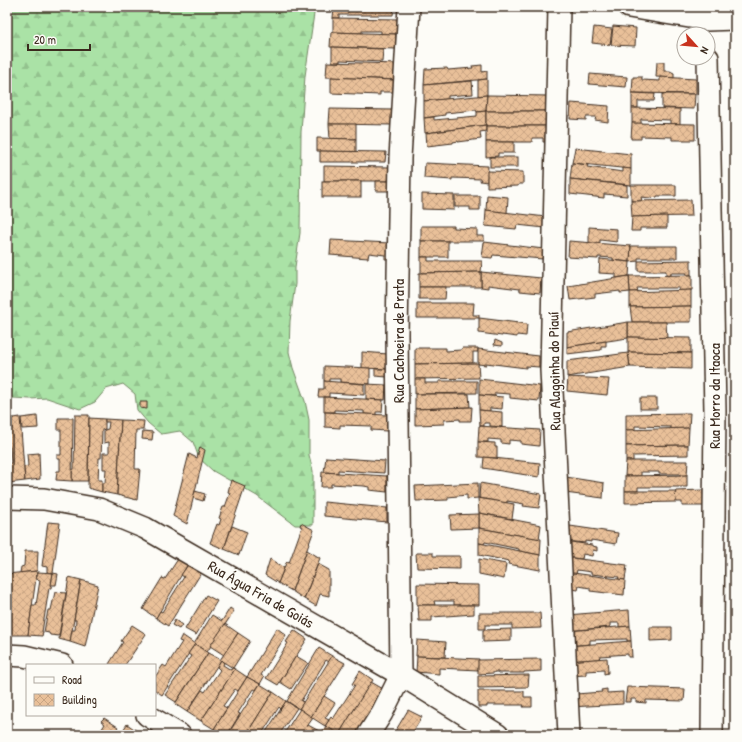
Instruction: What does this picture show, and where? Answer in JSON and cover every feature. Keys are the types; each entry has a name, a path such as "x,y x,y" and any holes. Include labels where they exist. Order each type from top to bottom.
{"street":[{"name":"Rua Cachoeira de Prata","path":"402,675 397,335 400,158 409,7"},
{"name":"Rua Alagoinha do Piauí","path":"559,7 551,370 569,735"},
{"path":"629,7 703,26"},
{"path":"710,26 735,19"},
{"name":"Rua Morro da Itaoca","path":"708,66 716,411 712,735"},
{"name":"Rua Água Fria de Goiás","path":"7,498 44,499 99,509 145,528 402,675 498,735"},
{"path":"7,655 24,656 58,664"},
{"path":"368,735 382,714 402,675"},
{"path":"149,716 180,735"}],"green space":[{"path":"7,7 315,7 305,76 301,132 300,233 290,321 289,352 305,401 309,420 309,455 313,471 313,525 295,525 257,496 213,471 199,458 193,442 180,431 161,434 148,423 137,410 135,394 123,384 106,389 95,402 80,409 47,398 7,399"}],"building":[{"path":"334,7 394,7 393,15 339,15 339,18 333,18"},
{"path":"333,18 399,19 398,34 381,34 381,31 362,31 362,33 333,32"},
{"path":"613,26 636,28 635,46 611,45"},
{"path":"594,27 612,29 610,45 592,43"},
{"path":"331,32 396,34 396,49 330,47"},
{"path":"332,47 383,49 382,62 340,60 340,62 332,62"},
{"path":"327,62 398,64 397,80 326,77"},
{"path":"657,62 664,62 664,71 674,73 674,78 656,77"},
{"path":"482,65 482,72 487,71 487,79 424,85 425,69 447,68 448,70 473,68 472,66"},
{"path":"590,74 627,77 626,87 589,84"},
{"path":"331,77 394,80 394,92 380,92 380,95 331,93"},
{"path":"633,77 642,77 642,80 660,81 660,77 696,79 696,94 632,93"},
{"path":"487,79 487,95 478,96 478,80"},
{"path":"472,81 473,94 448,96 448,99 424,101 424,85"},
{"path":"632,93 655,94 654,101 638,101 638,108 632,108"},
{"path":"662,94 695,94 694,109 662,108"},
{"path":"487,95 486,111 477,112 476,110 445,113 445,115 424,118 424,101"},
{"path":"487,95 549,96 549,111 486,111"},
{"path":"571,103 609,106 608,122 595,120 596,117 586,117 586,120 570,119"},
{"path":"632,108 680,109 680,124 670,124 670,120 641,119 641,124 632,123"},
{"path":"330,109 393,110 393,125 329,124"},
{"path":"486,111 486,125 425,133 424,118 434,117 434,120 477,116 477,112"},
{"path":"486,111 549,111 548,126 486,126"},
{"path":"632,123 695,124 695,140 672,140 672,137 641,136 641,139 631,139"},
{"path":"329,124 356,124 356,139 330,139"},
{"path":"486,125 486,131 480,132 481,139 427,146 426,133"},
{"path":"486,126 548,126 548,142 543,142 543,138 532,138 532,142 486,142"},
{"path":"317,138 356,139 356,152 317,151"},
{"path":"486,142 514,142 514,153 498,153 498,156 486,157"},
{"path":"733,147 735,147 735,163 733,163"},
{"path":"575,148 631,154 631,169 572,163"},
{"path":"320,151 386,152 385,162 320,162"},
{"path":"490,157 518,157 518,167 490,167"},
{"path":"425,163 488,166 487,182 480,181 481,179 452,178 452,180 424,178"},
{"path":"572,163 588,165 587,167 623,172 623,168 631,169 631,185 570,179"},
{"path":"324,166 391,167 391,181 324,181"},
{"path":"487,171 523,172 523,184 519,184 518,186 487,187"},
{"path":"570,179 627,185 627,196 604,194 604,198 570,194"},
{"path":"322,181 361,181 361,197 322,197"},
{"path":"376,181 390,181 391,191 376,191"},
{"path":"631,185 676,185 676,196 657,196 651,198 641,197 642,201 631,201"},
{"path":"422,194 454,195 454,210 422,209"},
{"path":"487,195 508,197 507,213 486,210"},
{"path":"455,196 480,196 480,210 470,210 470,207 455,207"},
{"path":"691,200 692,216 632,217 631,201"},
{"path":"486,210 546,217 545,228 517,225 516,229 485,226"},
{"path":"667,216 667,228 640,228 640,231 631,231 632,217"},
{"path":"421,226 454,226 454,228 477,229 477,236 484,236 484,241 421,241"},
{"path":"589,227 617,229 617,242 600,240 600,244 589,243"},
{"path":"331,240 389,243 388,259 385,259 385,255 369,253 368,258 330,255"},
{"path":"421,241 448,241 448,257 421,257"},
{"path":"569,241 631,246 630,262 613,260 613,258 598,257 598,259 568,257"},
{"path":"484,242 544,249 543,259 493,255 492,258 482,257"},
{"path":"631,246 677,246 677,258 638,258 638,261 630,262"},
{"path":"421,257 428,257 428,261 482,261 481,272 421,273"},
{"path":"600,259 630,262 629,276 616,278 616,274 599,273"},
{"path":"691,260 691,275 686,275 687,273 671,273 671,275 666,276 666,271 638,271 638,261"},
{"path":"481,272 541,278 540,293 488,285 488,288 481,287"},
{"path":"481,272 481,287 419,287 419,273"},
{"path":"692,275 692,290 679,291 679,288 637,288 638,292 630,292 629,276"},
{"path":"629,276 630,292 620,293 620,291 595,294 595,297 570,300 568,286"},
{"path":"419,287 446,287 445,299 419,299"},
{"path":"691,290 691,306 630,307 630,292"},
{"path":"417,303 474,303 473,315 479,315 479,318 417,318"},
{"path":"691,306 691,322 632,322 630,307"},
{"path":"479,318 527,324 526,336 517,335 517,337 479,333"},
{"path":"628,322 666,322 667,338 628,337"},
{"path":"628,322 628,338 567,347 567,332"},
{"path":"628,337 691,338 691,353 628,352"},
{"path":"495,340 502,343 502,346 494,345"},
{"path":"606,341 606,346 601,346 601,350 567,354 567,347"},
{"path":"415,348 446,348 446,351 461,350 462,348 478,348 478,352 473,352 473,363 415,364"},
{"path":"478,349 539,356 539,367 526,366 526,368 486,363 486,365 478,364"},
{"path":"362,352 388,354 387,369 362,368"},
{"path":"628,352 691,353 691,369 630,367"},
{"path":"628,353 630,367 567,377 567,361"},
{"path":"478,363 479,378 415,379 415,364"},
{"path":"324,366 370,368 370,384 340,382 340,379 329,379 329,382 324,381"},
{"path":"375,369 387,369 387,377 375,376"},
{"path":"568,377 609,379 607,395 567,391"},
{"path":"415,379 425,379 425,383 439,383 439,381 477,381 477,393 415,394"},
{"path":"479,379 540,386 539,401 510,398 510,394 495,393 495,396 479,395"},
{"path":"324,381 364,384 364,395 329,393 329,397 318,397 319,389 324,389"},
{"path":"366,384 386,385 385,400 366,399"},
{"path":"415,394 469,394 470,407 415,409"},
{"path":"479,395 503,397 502,409 490,408 490,411 479,410"},
{"path":"324,397 383,400 382,412 376,412 376,415 364,414 364,411 334,410 334,412 324,412"},
{"path":"640,398 657,398 657,409 640,409"},
{"path":"140,402 147,402 147,409 140,408"},
{"path":"472,407 471,421 460,421 460,419 444,420 444,424 415,425 415,409"},
{"path":"479,410 502,412 502,427 490,426 490,423 484,423 484,426 480,426"},
{"path":"325,412 387,415 387,431 371,430 371,426 340,425 340,428 325,427"},
{"path":"690,413 689,428 671,429 671,427 635,426 635,430 626,430 626,414"},
{"path":"75,415 89,415 88,481 72,481 72,470 74,469"},
{"path":"37,416 38,428 22,429 21,418"},
{"path":"20,417 25,481 8,483 7,464 11,463 10,447 7,447 7,434 9,434 8,419"},
{"path":"58,418 73,418 72,481 56,480 57,471 60,471 60,459 57,459 57,455 61,455 61,430 58,430"},
{"path":"89,418 105,419 105,429 102,430 101,458 99,458 98,480 102,480 102,492 88,488"},
{"path":"105,419 121,420 117,495 102,492 102,483 105,483 106,469 103,469 103,453 109,453 109,442 104,443 104,430 108,429 109,422 105,422"},
{"path":"121,420 144,421 143,430 136,430 135,469 140,469 137,500 117,495"},
{"path":"479,426 540,430 539,446 521,444 521,441 509,440 509,444 501,443 501,440 488,439 488,442 478,442"},
{"path":"689,428 688,445 626,446 626,430"},
{"path":"143,431 153,432 152,440 142,439"},
{"path":"478,442 495,443 495,447 497,447 497,458 478,457"},
{"path":"688,445 688,455 633,456 633,461 626,461 626,446"},
{"path":"200,447 205,450 187,524 173,516 189,454 197,458"},
{"path":"39,453 40,479 25,481 24,467 28,466 27,454"},
{"path":"326,457 385,461 384,473 338,470 338,473 324,472"},
{"path":"484,457 540,463 539,477 483,468"},
{"path":"626,461 688,461 687,475 680,476 680,474 641,472 641,476 625,476"},
{"path":"322,472 387,476 387,492 369,490 369,487 364,486 331,484 331,487 321,487"},
{"path":"687,475 687,487 638,487 638,491 625,491 625,476"},
{"path":"566,477 604,483 603,498 565,493"},
{"path":"231,480 245,486 224,549 210,543 217,524 219,525 221,519 219,518 230,493 228,492"},
{"path":"478,483 478,498 467,499 467,495 448,497 448,500 416,501 415,486"},
{"path":"480,483 541,494 539,508 523,506 524,504 507,501 507,503 505,503 479,498"},
{"path":"703,490 704,506 682,506 682,502 676,502 675,491"},
{"path":"195,491 205,494 203,501 193,498"},
{"path":"625,491 675,491 676,502 625,503"},
{"path":"478,498 514,504 512,519 479,513"},
{"path":"324,502 387,508 387,522 324,516"},
{"path":"479,513 541,525 539,539 479,528"},
{"path":"479,514 479,528 451,529 450,515"},
{"path":"48,522 60,523 53,573 47,572 47,567 42,566"},
{"path":"301,523 314,530 292,591 278,583 286,563 289,563 302,527 300,526"},
{"path":"563,525 618,533 616,544 591,540 591,542 585,541 585,543 564,541"},
{"path":"232,526 247,532 239,555 224,549"},
{"path":"479,528 541,539 540,555 485,542 484,544 479,543"},
{"path":"564,541 592,545 597,547 597,551 593,550 592,556 583,554 582,559 564,557"},
{"path":"479,543 540,555 540,570 508,564 509,561 479,555"},
{"path":"307,550 320,558 304,599 292,591"},
{"path":"25,551 38,551 37,571 20,573 21,567 24,566"},
{"path":"416,553 433,553 433,556 460,556 460,569 417,568"},
{"path":"564,557 627,565 625,580 618,579 619,577 591,574 591,572 577,570 576,574 564,572"},
{"path":"178,559 188,564 156,618 143,609 162,578 165,579"},
{"path":"270,559 284,568 278,583 265,575"},
{"path":"479,559 506,564 504,579 479,574"},
{"path":"190,562 203,570 168,626 156,618 160,611 162,612 184,577 181,575"},
{"path":"318,564 329,570 329,596 320,594 316,606 304,599"},
{"path":"37,571 28,635 7,635 7,574"},
{"path":"38,572 53,573 51,588 49,588 42,636 28,635 32,605 36,605 40,580 36,579"},
{"path":"566,572 625,580 624,595 590,591 590,588 579,586 578,590 566,588"},
{"path":"53,573 58,574 56,585 51,585"},
{"path":"69,577 81,580 70,642 59,639"},
{"path":"81,580 98,585 85,647 70,642 72,630 75,630 76,620 74,620"},
{"path":"417,584 479,585 479,605 454,605 454,601 434,601 435,605 417,605"},
{"path":"55,592 66,593 59,636 50,635 49,633 44,632 48,610 51,610"},
{"path":"206,595 217,601 196,635 185,629"},
{"path":"418,605 474,605 474,614 432,617 432,621 419,621"},
{"path":"230,608 234,611 207,652 194,644 212,615 222,621"},
{"path":"629,610 630,626 619,627 619,623 610,623 610,627 567,631 567,615"},
{"path":"479,613 540,613 541,628 512,629 512,625 485,625 485,629 479,629"},
{"path":"175,620 182,625 179,629 172,625"},
{"path":"225,624 238,633 224,655 210,646"},
{"path":"132,625 146,634 126,664 109,664 123,642 121,641"},
{"path":"630,626 631,641 627,641 627,639 590,640 590,644 568,646 567,631"},
{"path":"650,627 672,627 672,640 650,641"},
{"path":"277,628 286,635 261,675 264,677 260,684 247,677"},
{"path":"511,629 511,641 483,642 483,630"},
{"path":"294,630 307,639 278,685 266,678 288,643 286,642"},
{"path":"238,633 250,641 233,668 220,660"},
{"path":"182,635 195,644 162,695 156,691 156,676 163,665 166,667 182,642 179,641"},
{"path":"417,640 446,642 445,657 416,656"},
{"path":"631,641 632,657 628,657 628,654 600,656 599,659 568,661 568,646"},
{"path":"195,644 208,653 176,702 165,695 191,656 188,654"},
{"path":"319,648 332,656 329,662 326,660 301,701 304,702 299,709 287,701"},
{"path":"208,653 221,660 187,712 175,704"},
{"path":"296,656 308,663 291,689 280,682"},
{"path":"332,656 345,663 311,717 299,709"},
{"path":"417,656 479,659 478,670 439,668 439,674 416,672"},
{"path":"607,658 608,673 604,674 604,670 586,671 586,675 569,676 568,661"},
{"path":"541,659 541,671 524,673 494,672 478,674 478,660"},
{"path":"221,660 224,663 223,665 231,670 232,668 235,669 201,721 187,712 202,690 205,692 220,670 217,667"},
{"path":"235,669 247,677 238,691 235,689 223,706 227,708 214,729 201,721"},
{"path":"360,671 373,680 339,734 325,726 331,717 333,719 355,685 352,684"},
{"path":"529,675 528,687 478,688 478,676"},
{"path":"247,677 260,684 256,690 253,689 238,713 240,714 227,735 223,735 214,729"},
{"path":"371,682 385,690 356,735 340,735 339,734"},
{"path":"260,684 273,692 246,735 228,734"},
{"path":"627,687 685,689 684,701 646,700 646,703 636,702 636,699 631,699 631,702 625,702"},
{"path":"607,689 607,693 623,692 623,704 570,707 576,694 602,692 601,690"},
{"path":"478,691 524,691 524,697 532,697 532,707 523,707 524,705 487,705 487,707 478,707"},
{"path":"273,692 286,701 281,709 279,707 261,735 246,735"},
{"path":"324,696 335,703 325,718 329,720 325,726 311,717"},
{"path":"286,701 297,708 279,735 264,735"},
{"path":"300,709 313,718 302,735 283,735"},
{"path":"408,710 422,717 411,735 393,735"},
{"path":"104,718 118,727 112,735 98,735 105,724 101,721"},
{"path":"127,724 137,731 135,735 120,735"},
{"path":"308,725 319,731 316,735 302,735"},
{"path":"326,726 339,734 324,735 325,733 323,731"}]}
